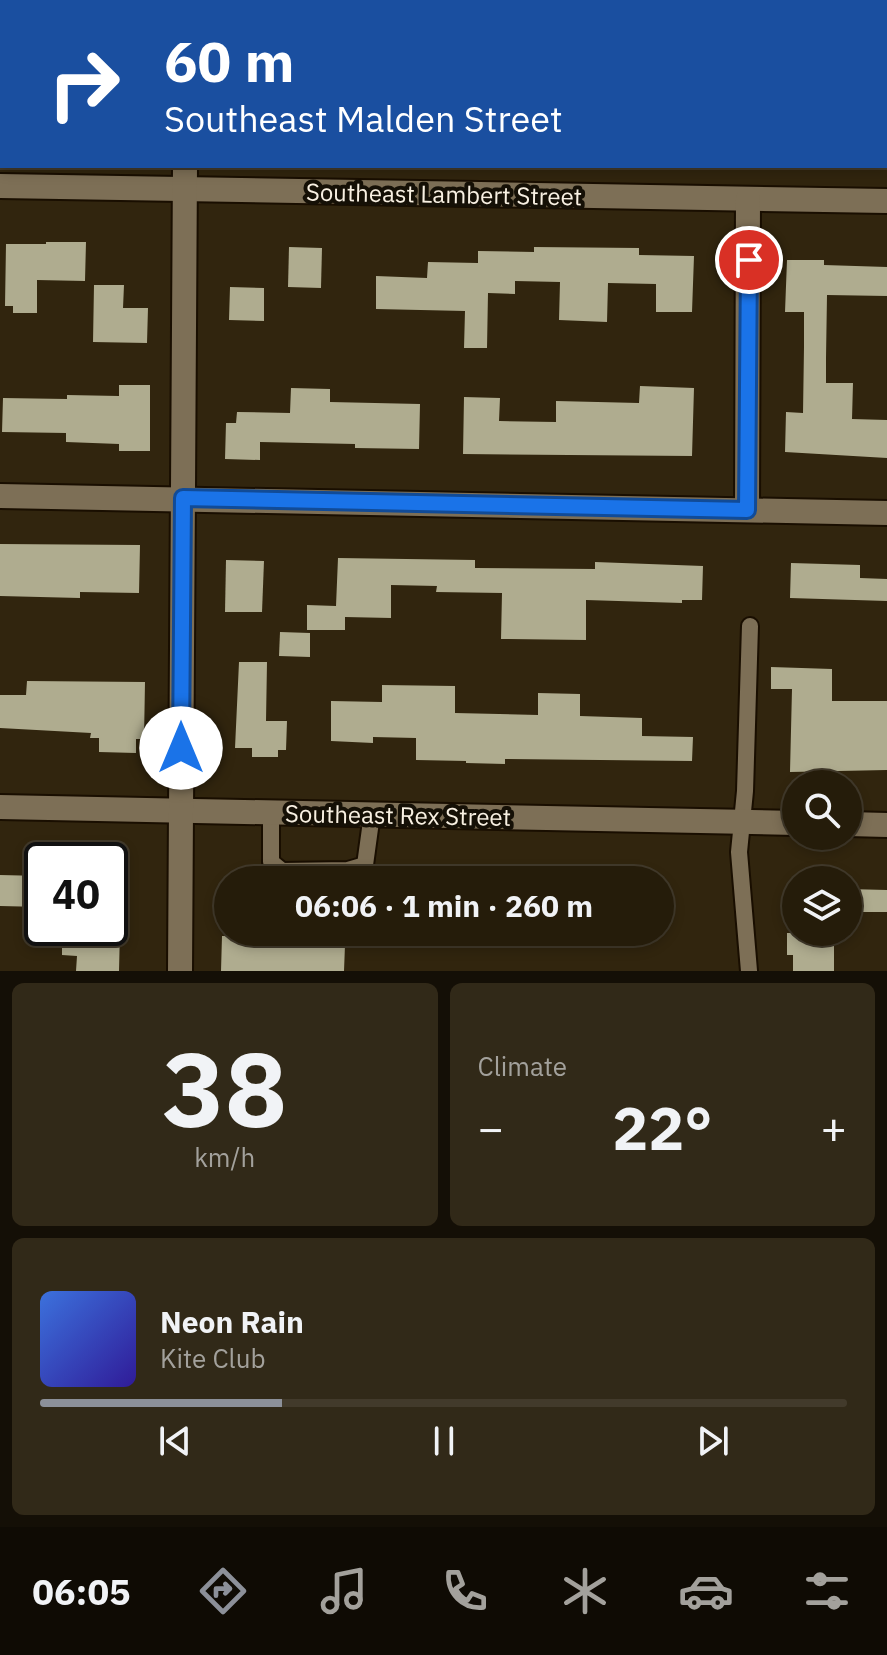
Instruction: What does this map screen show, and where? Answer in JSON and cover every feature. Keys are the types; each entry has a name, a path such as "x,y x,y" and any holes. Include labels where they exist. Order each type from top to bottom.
{"street":[{"name":"Southeast Lambert Street","path":"0,186 185,178 748,199 887,201"},
{"path":"180,971 185,178"},
{"path":"747,510 748,199"},
{"path":"0,496 887,513"},
{"name":"Southeast Rex Street","path":"0,807 782,822"},
{"path":"862,824 887,825"}],"lane":[{"path":"749,971 739,852 745,791 750,626"},
{"path":"271,812 271,862 282,871 348,870 365,865 372,814"}],"building":[{"path":"86,242 85,281 37,280 37,313 13,313 13,306 5,306 6,244"},
{"path":"289,247 322,248 321,288 288,287"},
{"path":"534,247 639,248 639,255 694,256 692,312 656,312 656,284 608,283 607,322 559,320 560,282 515,281 515,294 488,293 487,348 464,348 465,311 376,309 376,276 427,278 428,262 478,263 478,251 534,252"},
{"path":"787,260 824,260 824,265 887,267 887,296 827,295 826,383 853,383 852,419 887,420 887,458 785,452 786,412 803,413 804,347 804,312 785,312"},
{"path":"94,285 124,285 123,308 148,308 147,343 93,342"},
{"path":"230,287 264,288 264,321 229,320"},
{"path":"119,385 150,385 150,451 119,451 119,444 66,442 66,433 2,432 3,398 119,396"},
{"path":"640,386 694,388 692,456 463,454 464,397 500,398 499,421 556,422 556,401 639,403"},
{"path":"291,388 330,389 330,402 420,404 419,449 260,442 260,460 225,459 226,423 236,423 237,412 290,413"},
{"path":"0,544 140,545 139,593 80,592 80,598 0,596"},
{"path":"338,558 475,560 475,568 595,569 595,562 703,566 702,600 682,600 682,603 586,600 586,640 501,639 502,593 436,592 437,586 391,585 391,618 345,617 345,630 307,630 307,605 336,606"},
{"path":"226,560 264,561 262,612 225,612"},
{"path":"791,563 860,565 860,578 887,579 887,601 790,598"},
{"path":"280,632 310,633 310,657 279,656"},
{"path":"239,662 267,662 266,721 287,721 286,750 278,750 278,757 252,757 252,748 235,748"},
{"path":"771,667 832,669 832,701 887,701 887,770 790,770 792,689 771,689"},
{"path":"27,681 145,682 144,739 136,739 136,753 99,752 99,738 90,738 91,733 0,728 0,695 26,695"},
{"path":"382,685 455,686 455,713 538,715 538,693 580,694 580,716 642,718 642,736 693,737 692,761 505,759 505,764 466,763 416,760 416,738 373,737 373,743 331,741 331,701 382,702"},
{"path":"0,875 24,876 24,907 0,906"},
{"path":"862,889 887,890 887,912 862,912"},
{"path":"62,946 120,946 119,971 76,971 77,956 62,955"},
{"path":"222,946 345,946 344,971 221,971"},
{"path":"787,946 834,946 834,971 793,971 793,955 787,955"}],"route":[{"path":"181,748 183,498 747,510 749,260"}]}
